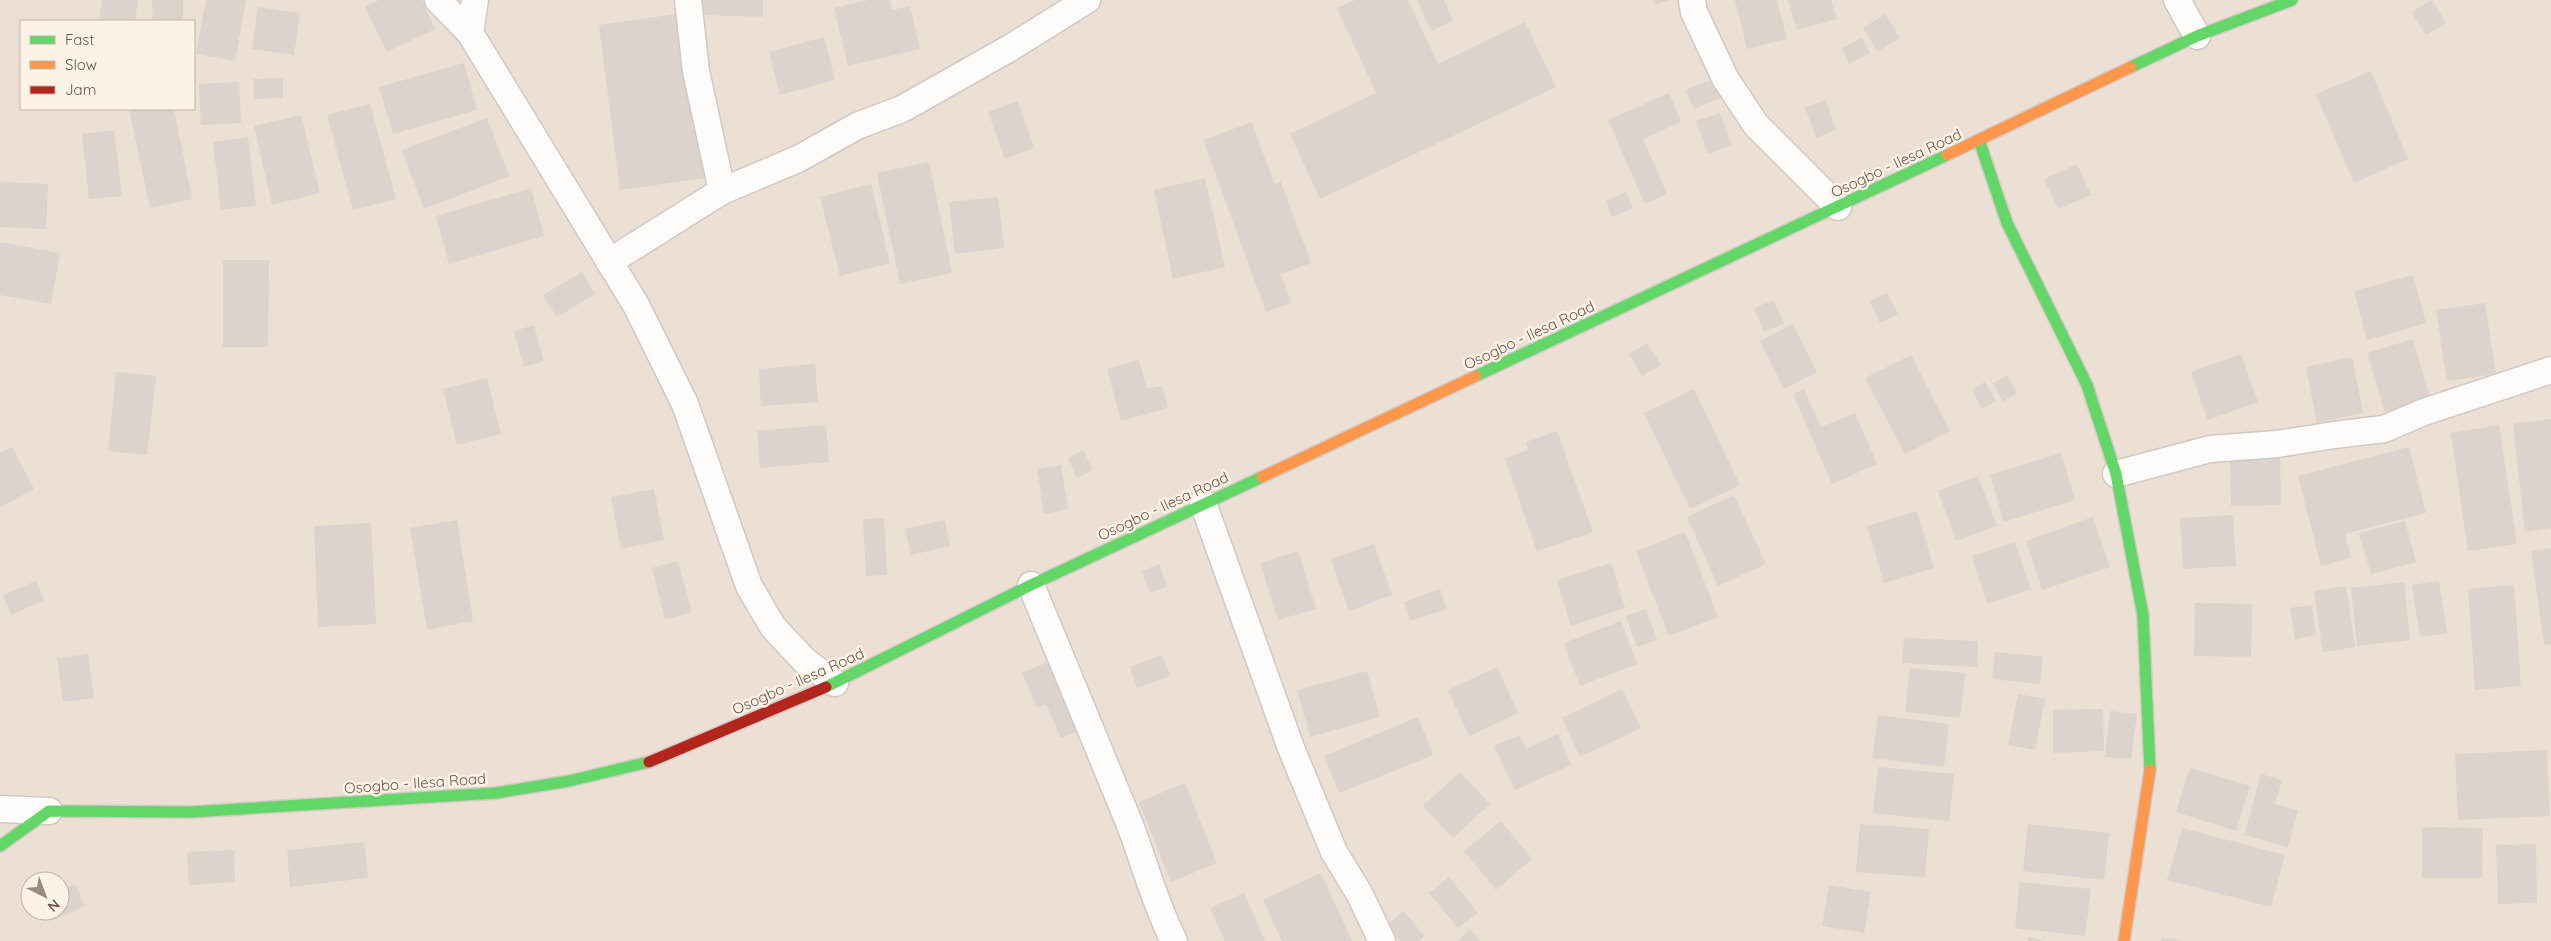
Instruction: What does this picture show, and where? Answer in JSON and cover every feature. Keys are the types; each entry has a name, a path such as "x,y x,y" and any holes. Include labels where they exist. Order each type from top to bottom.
{"main road":[{"name":"Osogbo - Ilesa Road","path":"49,811 192,812 496,793 569,781 646,762 835,683 1031,585 1203,503 1838,208 2197,36 2292,0"},
{"path":"1979,140 2007,223 2087,385 2116,474 2143,615 2150,770 2124,941"},
{"path":"0,846 49,811"}],"street":[{"path":"438,0 470,33 636,305 685,404 749,586 774,626 805,661 835,683"},
{"path":"470,33 475,0"},
{"path":"688,0 696,71 722,191"},
{"path":"609,262 722,191 798,159 857,126 902,109 1010,48 1087,0"},
{"path":"1692,0 1694,12 1725,78 1756,125 1838,208"},
{"path":"2177,0 2197,36"},
{"path":"2116,474 2210,449 2278,444 2384,429 2424,412 2551,370"},
{"path":"1203,503 1291,748 1334,852 1359,893 1382,941"},
{"path":"1031,585 1128,821 1164,922 1174,941"},
{"path":"0,809 49,811"}],"shaded area":[{"path":"0,0 2551,0 2551,941 0,941"}],"building":[{"path":"102,0 138,0 135,20 99,20"},
{"path":"152,0 183,0 183,20 153,20"},
{"path":"206,0 246,0 235,61 196,54"},
{"path":"379,0 422,0 435,29 387,52 365,7"},
{"path":"701,0 763,0 763,17 701,15"},
{"path":"868,0 890,0 892,10 910,6 920,49 848,66 834,8"},
{"path":"1355,0 1408,0 1438,64 1525,22 1556,87 1320,199 1290,134 1376,93 1337,8"},
{"path":"1417,0 1444,0 1453,21 1431,31"},
{"path":"1654,0 1669,0 1655,5"},
{"path":"1735,0 1777,0 1787,39 1747,49"},
{"path":"1788,0 1831,0 1837,19 1797,30"},
{"path":"2432,0 2446,23 2426,35 2411,12"},
{"path":"258,7 300,13 294,55 252,49"},
{"path":"683,13 704,178 620,190 599,25"},
{"path":"1885,14 1900,38 1878,52 1863,28"},
{"path":"824,37 835,80 780,95 769,52"},
{"path":"1862,38 1870,53 1849,64 1842,48"},
{"path":"464,63 477,110 393,134 379,87"},
{"path":"2371,71 2408,159 2354,183 2316,94"},
{"path":"283,78 283,98 254,99 253,79"},
{"path":"1713,79 1721,98 1694,109 1686,90"},
{"path":"239,82 241,123 201,125 199,84"},
{"path":"1669,93 1681,122 1643,139 1667,194 1645,204 1608,120"},
{"path":"1826,100 1836,130 1816,138 1805,107"},
{"path":"1018,101 1034,148 1005,159 988,112"},
{"path":"370,104 396,199 353,210 327,115"},
{"path":"129,110 174,110 192,199 150,208"},
{"path":"1720,113 1732,145 1708,154 1696,121"},
{"path":"301,115 320,193 272,205 254,126"},
{"path":"487,118 509,176 424,209 402,150"},
{"path":"1252,122 1274,184 1281,182 1311,263 1281,274 1291,303 1266,312 1203,140"},
{"path":"114,130 122,196 89,199 82,134"},
{"path":"248,137 256,206 221,210 213,142"},
{"path":"929,162 952,273 900,284 877,173"},
{"path":"2077,164 2091,195 2058,209 2044,179"},
{"path":"1205,178 1225,267 1173,279 1154,190"},
{"path":"0,182 48,184 46,229 0,227"},
{"path":"871,184 890,263 840,276 820,197"},
{"path":"531,188 544,236 449,264 436,216"},
{"path":"1626,192 1633,208 1612,217 1606,201"},
{"path":"998,197 1004,248 955,254 949,202"},
{"path":"0,242 60,253 51,304 0,295"},
{"path":"223,260 269,260 268,347 223,347"},
{"path":"582,272 595,294 557,317 543,295"},
{"path":"2413,275 2426,323 2367,340 2354,291"},
{"path":"1887,293 1898,314 1880,323 1870,301"},
{"path":"1774,300 1784,324 1764,332 1754,308"},
{"path":"2485,303 2496,374 2447,381 2436,310"},
{"path":"1793,324 1817,372 1784,389 1760,341"},
{"path":"534,325 544,361 524,367 514,331"},
{"path":"2413,339 2430,398 2385,412 2367,353"},
{"path":"1647,343 1661,365 1642,376 1629,354"},
{"path":"2241,354 2258,402 2208,420 2191,372"},
{"path":"1911,355 1950,431 1905,454 1865,378"},
{"path":"2352,357 2363,413 2317,423 2306,367"},
{"path":"1139,360 1147,389 1162,386 1168,408 1121,421 1107,369"},
{"path":"815,364 818,402 761,406 759,369"},
{"path":"116,372 156,376 147,455 108,451"},
{"path":"2007,375 2017,393 2003,402 1993,383"},
{"path":"487,378 501,434 457,445 443,389"},
{"path":"1985,382 1996,401 1982,409 1972,390"},
{"path":"1694,389 1740,485 1690,509 1644,413"},
{"path":"1804,389 1821,427 1855,413 1877,464 1832,484 1793,394"},
{"path":"2551,419 2551,528 2525,532 2513,424"},
{"path":"826,425 829,462 760,468 757,431"},
{"path":"2499,425 2517,544 2468,551 2451,433"},
{"path":"1557,431 1593,532 1537,551 1505,458 1528,450 1526,442"},
{"path":"12,447 34,489 0,507 0,453"},
{"path":"2409,447 2426,513 2345,534 2351,558 2321,566 2298,476"},
{"path":"1083,450 1093,470 1077,478 1068,458"},
{"path":"2061,453 2075,500 2004,522 1990,475"},
{"path":"2280,457 2281,505 2231,506 2230,459"},
{"path":"1061,465 1068,509 1044,514 1037,469"},
{"path":"1978,476 1997,526 1956,541 1938,491"},
{"path":"654,489 664,540 621,549 611,497"},
{"path":"1734,495 1766,564 1718,586 1687,517"},
{"path":"1917,511 1934,568 1884,583 1867,526"},
{"path":"2233,515 2236,566 2183,569 2180,518"},
{"path":"2093,517 2110,567 2042,590 2026,541"},
{"path":"884,518 887,575 866,576 863,519"},
{"path":"457,520 473,621 427,630 410,528"},
{"path":"945,520 950,546 911,555 905,529"},
{"path":"2405,521 2416,562 2371,574 2359,533"},
{"path":"371,523 376,624 318,627 314,526"},
{"path":"1685,532 1718,617 1669,636 1636,551"},
{"path":"2015,542 2031,589 1987,604 1972,556"},
{"path":"1374,544 1392,595 1349,611 1331,559"},
{"path":"2551,548 2551,644 2544,645 2531,551"},
{"path":"1298,551 1316,609 1278,620 1260,563"},
{"path":"678,561 692,612 665,620 652,568"},
{"path":"1611,563 1625,608 1571,626 1557,580"},
{"path":"1159,564 1167,586 1150,593 1142,571"},
{"path":"36,581 44,600 11,615 3,595"},
{"path":"2439,581 2447,633 2420,637 2412,585"},
{"path":"2404,582 2410,640 2357,646 2351,588"},
{"path":"2514,585 2521,686 2475,690 2468,589"},
{"path":"2346,586 2355,647 2323,652 2314,591"},
{"path":"1440,589 1447,609 1410,621 1404,602"},
{"path":"2195,603 2252,604 2251,657 2194,656"},
{"path":"2312,605 2316,635 2295,639 2290,608"},
{"path":"1646,609 1657,640 1637,647 1626,616"},
{"path":"1621,621 1637,664 1580,686 1564,643"},
{"path":"1904,638 1978,641 1977,667 1902,663"},
{"path":"1995,652 2043,657 2040,684 1992,679"},
{"path":"88,654 94,698 63,702 57,658"},
{"path":"1162,655 1170,676 1137,688 1130,667"},
{"path":"1055,659 1083,729 1061,738 1046,704 1037,708 1022,673"},
{"path":"1497,667 1518,713 1469,736 1448,690"},
{"path":"1910,668 1965,673 1960,718 1905,712"},
{"path":"1367,671 1380,717 1310,737 1297,690"},
{"path":"1622,689 1641,728 1580,757 1562,718"},
{"path":"2018,694 2045,699 2035,750 2008,745"},
{"path":"2103,709 2104,751 2053,753 2053,710"},
{"path":"2110,711 2137,714 2131,759 2105,757"},
{"path":"1878,715 1949,724 1944,767 1872,758"},
{"path":"1418,717 1433,755 1339,793 1324,756"},
{"path":"1558,734 1571,765 1515,790 1494,746 1519,735 1526,749"},
{"path":"2547,750 2550,816 2458,820 2455,754"},
{"path":"1878,767 1954,774 1949,821 1873,813"},
{"path":"2190,768 2250,786 2236,831 2176,812"},
{"path":"1460,772 1490,804 1453,838 1423,806"},
{"path":"2261,774 2282,780 2275,804 2298,810 2288,847 2244,835"},
{"path":"1185,783 1217,863 1171,882 1139,802"},
{"path":"1501,821 1532,859 1496,890 1464,851"},
{"path":"1860,824 1929,829 1925,877 1856,872"},
{"path":"2028,824 2109,833 2104,880 2023,871"},
{"path":"2422,827 2483,828 2482,878 2422,878"},
{"path":"2182,828 2285,855 2271,907 2167,880"},
{"path":"364,842 368,878 290,887 287,850"},
{"path":"2536,844 2537,903 2498,904 2496,845"},
{"path":"234,850 235,882 189,885 187,852"},
{"path":"1321,873 1352,941 1282,941 1263,900"},
{"path":"1449,877 1478,913 1458,928 1429,893"},
{"path":"2020,882 2091,889 2085,936 2015,928"},
{"path":"75,884 85,906 70,913 70,886"},
{"path":"1829,885 1871,892 1864,933 1822,926"},
{"path":"1244,893 1265,941 1225,941 1210,908"},
{"path":"1404,911 1424,936 1419,941 1400,941 1387,925"},
{"path":"1470,929 1481,941 1458,941"},
{"path":"2028,937 2042,940 2042,941 2028,941"},
{"path":"2161,938 2180,940 2180,941 2161,941"}],"traffic: fast":[{"path":"2131,67 2197,36 2292,0"},
{"path":"1979,140 2007,223 2087,385 2116,474 2143,615 2150,770"},
{"path":"1476,376 1947,155"},
{"path":"826,687 1031,585 1262,477"},
{"path":"0,846 49,811 191,812 496,793 569,781 649,762"}],"traffic: slow":[{"path":"1947,155 2131,67"},
{"path":"1262,477 1476,376"},
{"path":"2124,941 2150,770"}],"traffic: jam":[{"path":"649,762 826,687"}]}
